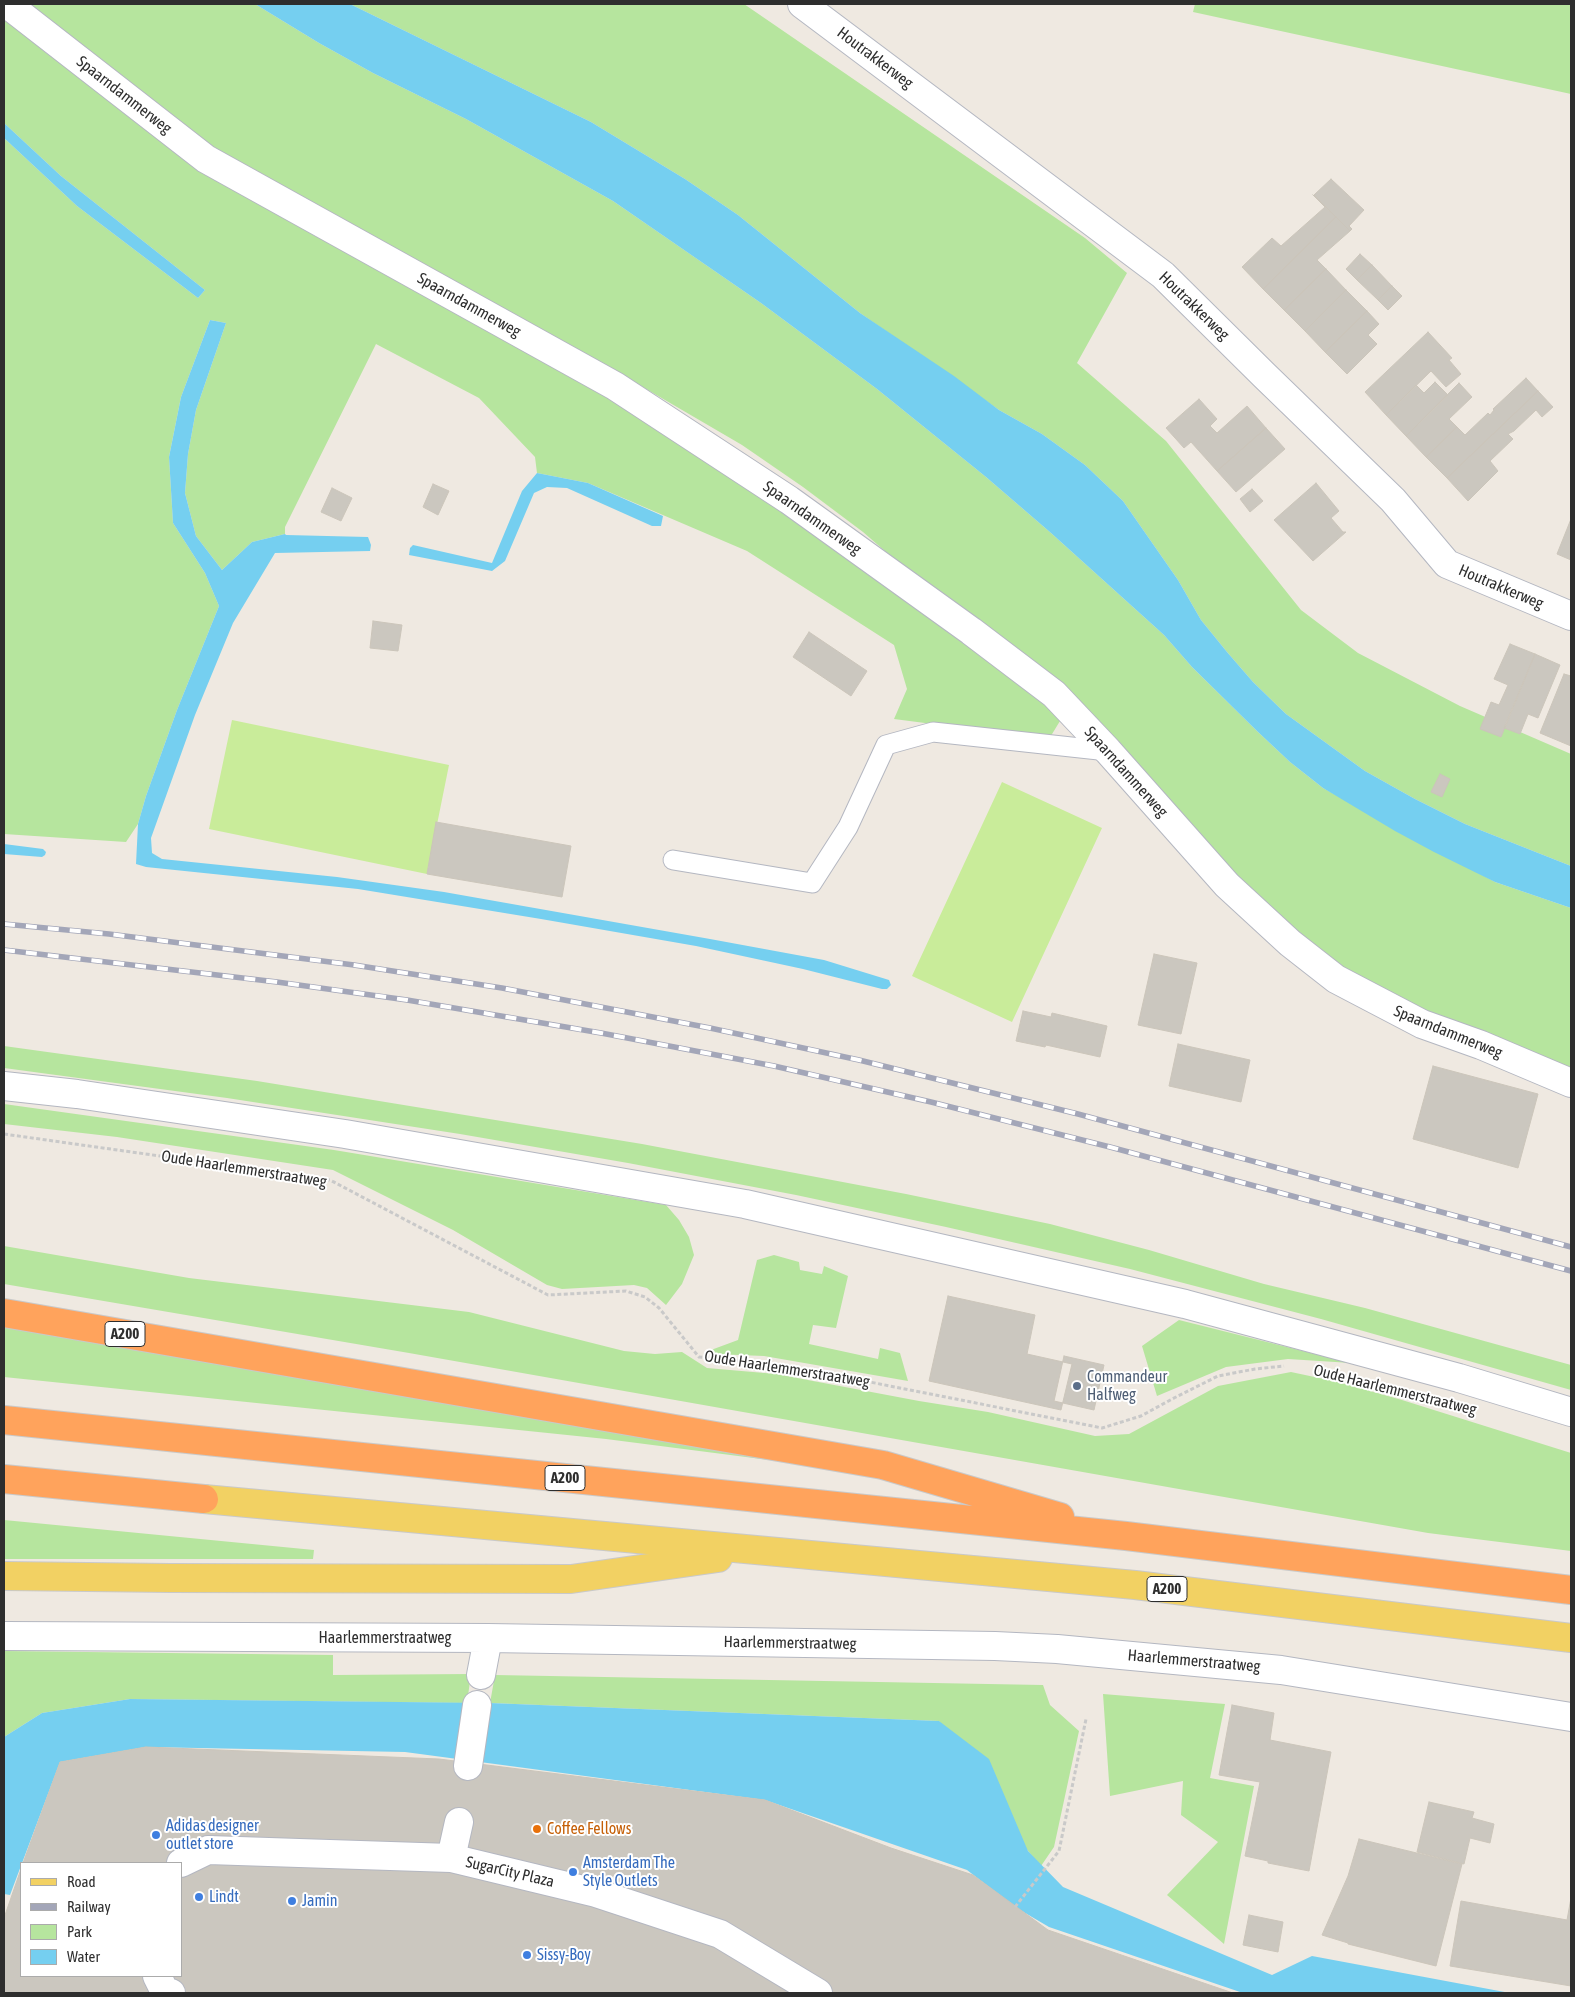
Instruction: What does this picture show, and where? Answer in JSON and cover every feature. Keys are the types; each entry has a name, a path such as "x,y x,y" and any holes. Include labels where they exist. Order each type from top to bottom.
{"highway":[{"name":"A200","path":"4,1313 883,1465 1126,1536"},
{"name":"A200","path":"4,1420 1126,1536 1571,1590"},
{"name":"A200","path":"4,1478 204,1499"}],"main road":[{"name":"A200","path":"204,1499 1134,1586 1571,1638"},
{"name":"A200","path":"4,1576 571,1579 761,1552"}],"street":[{"name":"Spaarndammerweg","path":"7,4 206,159 615,386 789,500 971,631 1054,694 1108,751 1227,885 1290,943 1336,979 1422,1024 1481,1045 1571,1083"},
{"name":"Houtrakkerweg","path":"802,4 1164,275 1264,375 1394,500 1447,564 1571,616"},
{"name":"Oude Haarlemmerstraatweg","path":"4,1086 77,1094 345,1134 745,1204 1185,1304 1460,1378 1571,1412"},
{"name":"Haarlemmerstraatweg","path":"4,1636 488,1638 985,1646 1057,1649 1281,1670 1571,1717"},
{"path":"481,1675 488,1638"},
{"path":"468,1766 477,1705"},
{"path":"451,1858 459,1822"},
{"name":"SugarCity Plaza","path":"182,1863 208,1850 451,1858 596,1893 720,1934 818,1993"},
{"path":"158,1977 165,1992 170,1993"}],"lane":[{"path":"674,860 812,883 848,827 886,744 933,732 1108,751"}],"path":[{"name":"Oude Haarlemmerstraatweg","path":"4,1134 330,1180 548,1295 626,1291 644,1297 659,1308 699,1358 789,1366 1102,1428 1141,1416 1218,1376 1255,1369 1289,1366"},
{"path":"1016,1907 1059,1851 1086,1719"}],"green space":[{"path":"25,4 255,4 373,73 466,119 613,201 761,303 877,389 986,477 1164,635 1192,667 1258,732 1290,762 1323,788 1495,882 1571,908 1571,1069 1439,1018 1362,980 1318,952 1249,895 1106,728 1072,697 803,487 742,445 629,379 340,226 163,115"},
{"path":"350,4 744,4 1085,238 1127,273 1077,363 1166,441 1301,610 1358,653 1460,706 1571,754 1571,866 1465,824 1415,799 1365,771 1286,714 1253,682 1201,620 1178,580 1123,501 1085,465 1042,434 999,410 860,313 738,215 685,179 591,122"},
{"path":"1195,4 1571,4 1571,94 1193,12"},
{"path":"4,18 45,52 171,144 315,236 450,306 585,381 747,484 915,602 1047,707 1060,721 1049,739 894,719 907,689 894,645 747,551 588,483 537,473 535,457 479,398 376,344 285,527 285,534 252,542 222,570 196,536 185,493 188,454 196,410 226,323 210,320 181,397 169,457 173,523 205,573 219,606 177,710 138,824 126,842 4,834 4,138 77,206 198,298 205,290 61,176 4,123"},
{"path":"232,720 449,765 427,874 209,829"},
{"path":"1002,782 1102,828 1012,1022 912,976"},
{"path":"4,1046 257,1081 642,1144 906,1194 1050,1224 1149,1250 1264,1284 1365,1308 1571,1365 1571,1390 1321,1319 1130,1269 946,1227 796,1195 460,1134 227,1098 4,1068"},
{"path":"4,1104 334,1150 666,1205 679,1220 689,1237 694,1255 682,1284 666,1305 647,1288 634,1285 562,1289 547,1285 453,1230 333,1170 117,1137 4,1124"},
{"path":"4,1246 189,1278 469,1312 624,1351 655,1354 682,1352 707,1368 776,1374 988,1412 1095,1436 1129,1434 1218,1386 1291,1372 1338,1382 1402,1400 1571,1453 1571,1551 1428,1533 409,1353 4,1284"},
{"path":"774,1255 799,1262 800,1270 822,1274 824,1266 848,1276 836,1328 813,1325 809,1344 878,1359 880,1348 900,1353 908,1381 764,1356 714,1354 711,1350 738,1340 757,1260"},
{"path":"1179,1320 1351,1363 1288,1359 1226,1367 1157,1396 1142,1346"},
{"path":"4,1324 808,1465 606,1439 4,1377"},
{"path":"4,1520 314,1550 313,1559 4,1559"},
{"path":"4,1651 333,1655 333,1675 471,1674 467,1703 130,1699 42,1713 4,1737"},
{"path":"495,1675 1043,1685 1050,1705 1079,1731 1054,1847 1041,1866 1028,1851 939,1721 490,1703"},
{"path":"1103,1694 1225,1704 1210,1778 1254,1786 1224,1944 1167,1895 1218,1842 1181,1815 1183,1781 1110,1796"}],"water":[{"path":"255,4 350,4 591,122 685,179 738,215 860,313 954,376 999,410 1042,434 1085,465 1123,501 1178,580 1201,620 1253,682 1286,714 1365,771 1415,799 1465,824 1571,866 1571,908 1495,882 1395,831 1323,788 1290,762 1258,732 1192,667 1164,635 1051,533 986,477 877,389 761,303 613,201 466,119 373,73"},
{"path":"4,123 61,176 205,290 198,298 77,206 4,138"},
{"path":"210,320 226,323 196,410 188,454 185,493 196,536 222,570 252,542 285,534 368,537 371,545 370,551 275,553 233,623 195,715 151,838 152,853 162,859 337,877 444,892 710,939 824,960 889,980 891,985 887,989 882,989 803,969 696,946 358,889 146,867 136,864 138,824 146,796 177,710 219,606 205,573 173,523 169,457 181,397"},
{"path":"537,473 588,483 663,516 661,526 652,526 567,488 547,487 534,493 505,561 492,571 409,555 410,548 413,545 492,563 522,491"},
{"path":"4,844 43,849 46,852 42,857 4,854"},
{"path":"130,1699 490,1703 939,1721 989,1759 1028,1851 1063,1887 1272,1975 1312,1956 1510,1993 1243,1993 1049,1927 1015,1907 967,1870 765,1800 405,1752 146,1747 60,1762 22,1862 20,1862 20,1868 10,1895 4,1894 4,1737 42,1713"}],"building":[{"path":"1331,179 1364,210 1349,226 1352,229 1350,231 1314,195"},
{"path":"1313,195 1336,217 1263,289 1242,267 1272,238 1281,246 1325,207"},
{"path":"1336,217 1350,231 1317,260 1326,269 1284,310 1263,289"},
{"path":"1360,254 1372,265 1357,280 1346,269"},
{"path":"1372,265 1392,286 1378,300 1357,280"},
{"path":"1326,269 1346,290 1305,331 1284,310"},
{"path":"1392,286 1402,296 1388,310 1378,300"},
{"path":"1346,290 1367,311 1325,352 1305,331"},
{"path":"1367,311 1379,324 1368,335 1377,344 1347,374 1325,352"},
{"path":"1428,332 1452,358 1449,360 1461,374 1446,387 1431,371 1386,415 1365,392"},
{"path":"1526,378 1538,391 1447,478 1426,457 1457,427 1465,435 1488,413 1490,415 1493,409"},
{"path":"1435,382 1448,395 1406,436 1386,415 1416,385 1424,393"},
{"path":"1459,383 1472,397 1449,419 1457,427 1426,457 1406,436"},
{"path":"1538,391 1553,407 1542,417 1536,410 1514,431 1508,434 1513,439 1490,461 1498,471 1468,501 1447,478"},
{"path":"1199,399 1217,419 1210,426 1217,433 1247,406 1266,428 1217,471 1191,442 1184,448 1166,428"},
{"path":"1266,428 1285,449 1236,492 1217,471"},
{"path":"1316,483 1339,511 1331,518 1343,532 1346,532 1313,561 1274,520"},
{"path":"433,484 449,491 438,515 423,507"},
{"path":"332,488 352,498 341,521 321,512"},
{"path":"1252,489 1263,501 1250,512 1240,499"},
{"path":"1571,519 1571,560 1557,554"},
{"path":"373,621 402,625 398,651 370,648"},
{"path":"809,632 867,671 851,696 793,657"},
{"path":"1510,644 1535,654 1501,737 1480,729 1491,702 1499,705 1508,685 1494,679"},
{"path":"1535,654 1560,665 1538,718 1528,714 1520,734 1504,728"},
{"path":"1564,674 1571,676 1571,746 1540,733"},
{"path":"1440,774 1450,779 1442,797 1431,792"},
{"path":"436,822 571,846 562,897 427,874"},
{"path":"1154,954 1197,963 1181,1034 1138,1025"},
{"path":"1023,1011 1051,1017 1052,1013 1107,1026 1100,1057 1046,1045 1045,1047 1016,1041"},
{"path":"1178,1044 1250,1060 1241,1102 1169,1086"},
{"path":"1433,1066 1538,1094 1518,1168 1413,1139"},
{"path":"948,1296 1035,1315 1027,1354 1072,1364 1061,1410 929,1381"},
{"path":"1064,1356 1104,1365 1094,1410 1054,1401"},
{"path":"1232,1705 1274,1713 1270,1740 1331,1752 1309,1871 1268,1863 1268,1861 1245,1856 1260,1782 1219,1775"},
{"name":"Amsterdam The Style Outlets","path":"146,1747 439,1759 765,1800 891,1848 973,1875 1048,1930 1233,1993 4,1993 4,1918 20,1872 20,1977 182,1977 182,1862 23,1862 60,1762"},
{"path":"1429,1802 1474,1812 1472,1818 1494,1824 1490,1843 1470,1838 1464,1864 1417,1852"},
{"path":"1359,1839 1462,1864 1436,1966 1348,1944 1322,1935 1348,1876"},
{"path":"1571,1898 1571,1986 1450,1966 1461,1901 1567,1920"},
{"path":"1249,1915 1283,1922 1278,1952 1243,1945"}],"railway":[{"path":"4,924 109,934 354,965 502,988 710,1028 859,1060 1078,1114 1571,1247"},
{"path":"4,950 277,982 407,1000 601,1033 774,1066 931,1102 1110,1147 1571,1271"}],"place":[{"name":"Commandeur Halfweg","path":"1077,1386"},
{"name":"Coffee Fellows","path":"537,1829"},
{"name":"Adidas designer outlet store","path":"156,1835"},
{"name":"Amsterdam The Style Outlets","path":"573,1872"},
{"name":"Lindt","path":"199,1897"},
{"name":"Jamin","path":"292,1901"},
{"name":"Sissy-Boy","path":"527,1955"}]}
